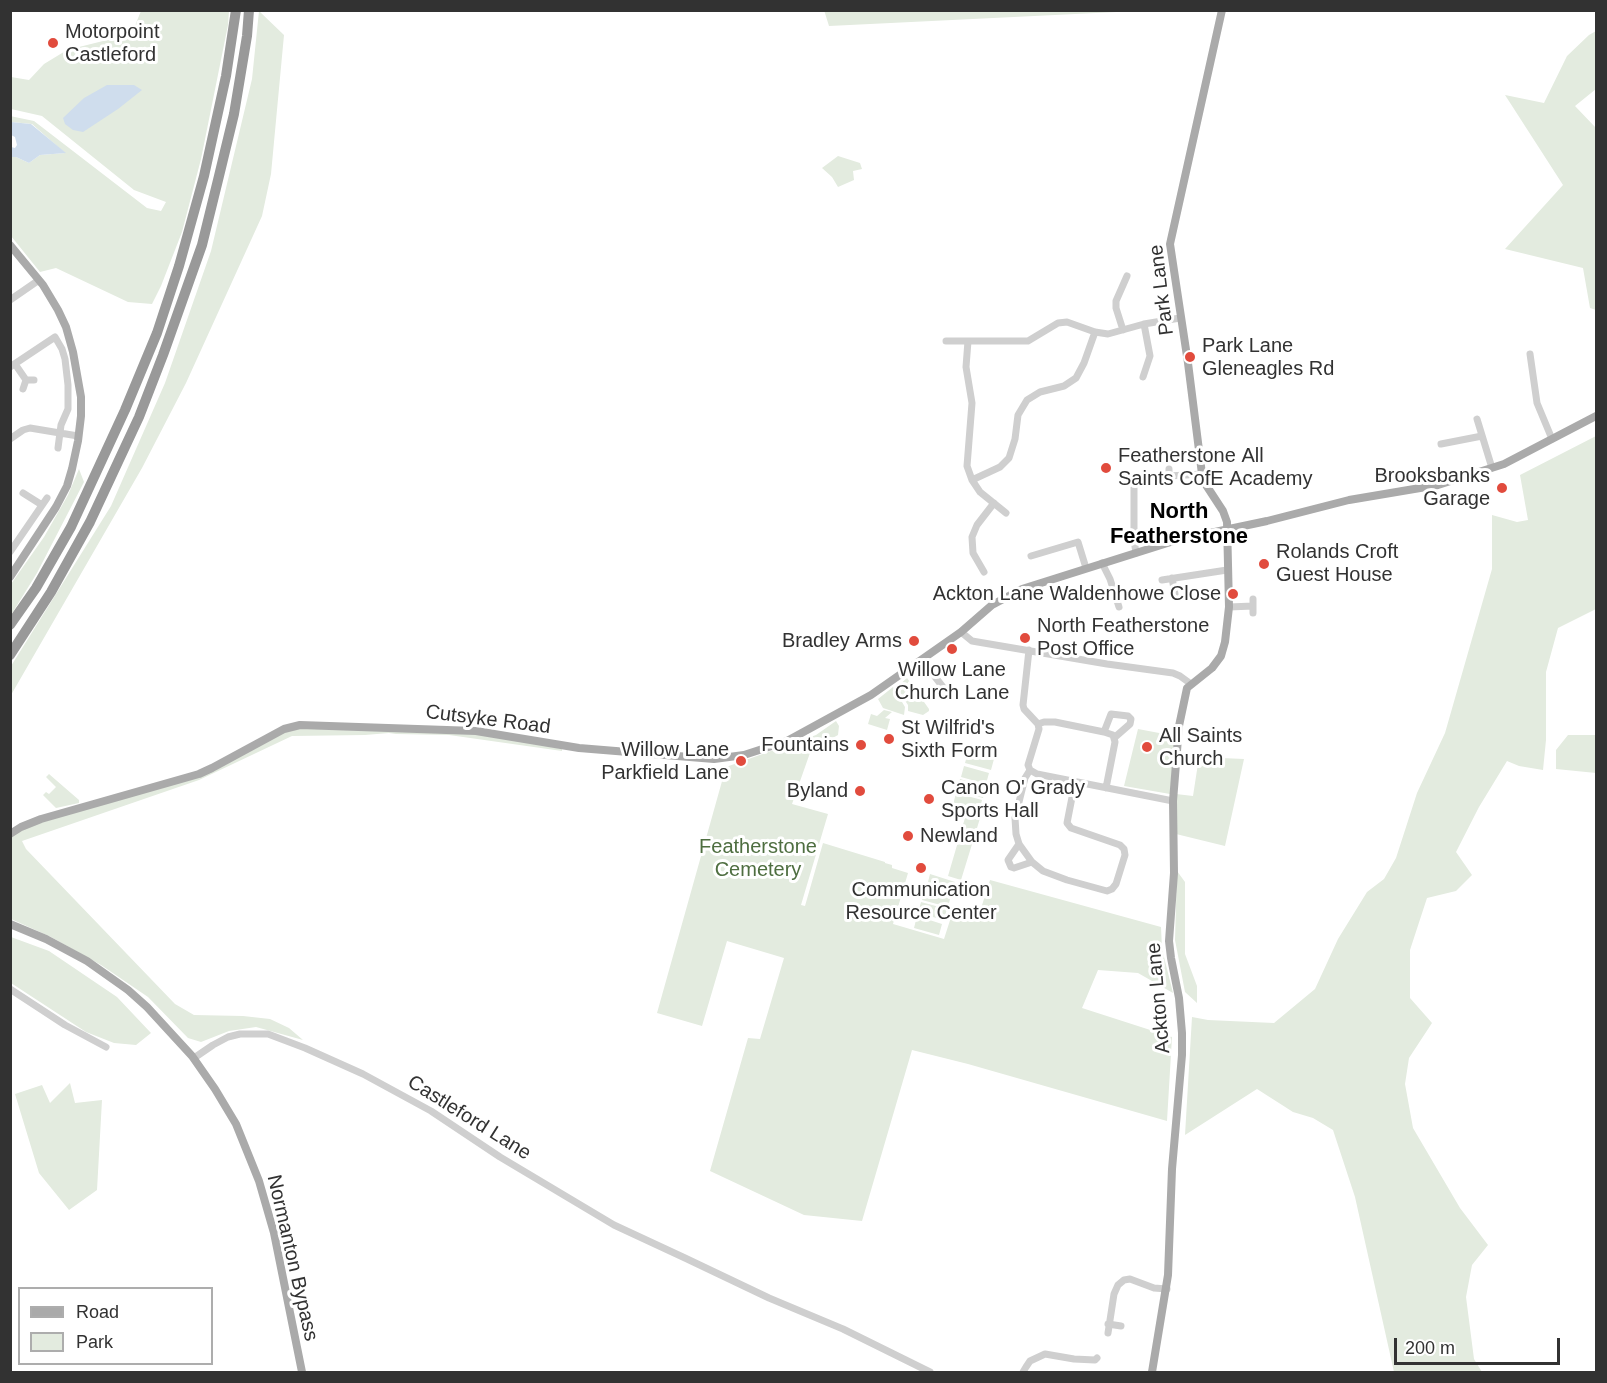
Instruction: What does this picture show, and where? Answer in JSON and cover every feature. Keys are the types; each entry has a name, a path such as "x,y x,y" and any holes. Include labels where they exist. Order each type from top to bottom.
{"highway":[{"path":"10,625 36,588 71,527 125,410 157,333 179,266 204,176 226,76 236,10"},
{"path":"10,655 51,592 90,522 139,417 163,354 202,245 234,114 249,10"}],"main road":[{"name":"Park Lane","path":"1222,10 1170,244 1202,474 1222,511 1228,528"},
{"path":"10,245 39,280 66,327 74,352 81,397 78,436 67,486 56,507 10,577"},
{"name":"Cutsyke Road","path":"10,834 40,819 199,774 284,729 300,725 454,729 591,749 714,759 733,758 767,748 805,732 871,695 961,632 983,612 1013,593 1031,585 1177,540 1267,521 1349,500 1438,485 1504,464 1596,416"},
{"path":"1191,684 1212,668 1221,656 1225,642 1229,607 1228,528"},
{"name":"Ackton Lane","path":"1152,1372 1167,1289 1172,1169 1180,1089 1182,1033 1179,998 1169,950 1174,873 1173,801 1181,714 1184,695 1191,684"},
{"path":"10,924 46,939 107,974 147,1007 194,1058"},
{"name":"Normanton Bypass","path":"194,1058 236,1124 259,1181 274,1233 302,1372"}],"street":[{"path":"1123,330 1116,301 1127,276"},
{"path":"10,300 39,280"},
{"path":"1123,285 1131,289"},
{"path":"946,341 955,337 968,341 1028,341 1058,323 1067,322 1108,334 1144,324 1180,318"},
{"path":"1143,377 1142,366 1150,356 1144,324"},
{"path":"972,480 1000,467 1009,458 1015,439 1018,415 1027,400 1040,392 1064,386 1076,378 1095,332"},
{"path":"23,389 30,380 13,365 55,337 62,349 68,378 68,409 62,421 58,448"},
{"path":"968,341 966,367 972,403 967,466 980,492 1006,513"},
{"path":"1530,354 1537,403 1552,439"},
{"path":"1477,419 1492,468"},
{"path":"12,442 23,430 30,428 78,436"},
{"path":"1442,444 1482,436"},
{"path":"1169,469 1169,476 1202,474"},
{"path":"1134,488 1136,552"},
{"path":"10,552 45,502 24,493"},
{"path":"973,570 982,568 973,553 972,537 977,525 994,503"},
{"path":"1030,556 1078,542 1086,568"},
{"path":"1102,563 1119,607"},
{"path":"1162,580 1227,570"},
{"path":"1172,578 1175,594"},
{"path":"1229,607 1253,606"},
{"path":"961,632 972,641 1107,664 1162,670 1180,676 1191,684"},
{"path":"1029,650 1023,705 1027,714 1038,724 1039,729 1028,765 1030,770 1037,774 1173,801"},
{"path":"922,660 946,691"},
{"path":"1104,732 1111,714 1128,716 1131,719 1130,724 1114,738"},
{"path":"1038,724 1049,721 1113,735 1116,742 1106,788"},
{"path":"1030,770 1025,778 1015,818 1019,844 1032,862 1043,872 1107,891 1116,884 1125,855 1124,849 1120,845 1071,828 1067,823 1075,782"},
{"path":"1019,844 1008,860 1011,867 1032,862"},
{"path":"10,989 65,1025 106,1047"},
{"name":"Castleford Lane","path":"194,1058 228,1038 254,1033 276,1036 314,1052 363,1074 431,1111 500,1157 614,1225 769,1298 843,1329 930,1372"},
{"path":"1108,1333 1114,1294 1118,1285 1124,1280 1130,1279 1167,1289"},
{"path":"1108,1324 1120,1326"},
{"path":"1023,1372 1030,1361 1045,1354 1074,1359 1095,1360 1097,1358"}],"green space":[{"path":"824,10 1137,10 1137,11 829,26"},
{"path":"141,11 229,11 201,159 182,232 152,304 128,302 56,268 40,272 11,236 11,157 29,163 40,155 65,153 32,124 11,122 10,116 34,121 147,208 161,211 166,202 134,190 42,116 11,109 11,77 29,80 44,64 67,50 123,36 134,28"},
{"path":"259,11 284,35 271,174 262,216 186,383 142,468 11,695 11,666 111,506 165,383 211,251 252,79"},
{"path":"1596,31 1596,89 1575,106 1596,128 1596,310 1590,308 1583,268 1505,249 1563,185 1505,95 1544,103 1567,56"},
{"path":"838,156 860,163 862,169 853,171 854,180 838,187 832,177 822,168"},
{"path":"1596,436 1596,609 1558,628 1546,672 1546,740 1543,770 1519,766 1507,761 1479,807 1456,852 1472,875 1456,891 1427,898 1410,950 1410,998 1432,1023 1409,1058 1405,1084 1413,1128 1460,1208 1488,1245 1472,1265 1466,1297 1474,1359 1482,1372 1394,1372 1355,1197 1333,1130 1313,1118 1293,1112 1257,1089 1185,1135 1192,1017 1208,1020 1274,1023 1315,989 1338,939 1367,892 1384,879 1396,858 1417,793 1445,733 1492,569 1492,515 1517,522 1528,520 1520,475"},
{"path":"79,469 84,482 37,573 11,615 11,584 44,537 68,495"},
{"path":"907,678 929,709 923,715 908,711 908,705 897,689"},
{"path":"893,687 905,707 904,715 883,708 878,699"},
{"path":"884,710 892,712 885,718 890,719 887,730 868,724 871,714 877,716"},
{"name":"Featherstone Cemetery","path":"836,721 839,726 838,735 811,750 792,804 828,814 801,905 805,906 823,843 885,862 892,865 892,868 908,873 893,924 944,939 952,914 977,921 990,880 1161,927 1162,949 1173,993 1138,973 1098,970 1082,1008 1172,1037 1167,1121 912,1050 862,1221 804,1215 710,1171 748,1038 760,1039 784,958 727,941 702,1026 657,1013 726,767 816,735"},
{"path":"292,728 477,733 562,749 562,751 449,735 389,733 292,736 199,780 22,841 26,849 175,1004 194,1015 270,1019 289,1028 303,1040 256,1027 229,1031 201,1042 188,1038 148,997 101,965 51,937 11,919 11,837 23,828 206,773"},
{"path":"1138,729 1175,736 1170,794 1124,786"},
{"path":"1568,735 1596,735 1596,773 1556,769 1556,750"},
{"path":"968,752 994,759 991,770 965,763"},
{"path":"1199,757 1244,759 1225,846 1176,834 1176,794 1193,796"},
{"path":"964,766 989,773 986,784 961,777"},
{"path":"49,774 79,800 79,803 56,808 43,795 46,792 49,794 56,787 46,777"},
{"path":"960,779 986,787 983,798 957,791"},
{"path":"956,793 982,800 979,812 953,805"},
{"path":"967,811 981,815 961,880 948,876"},
{"path":"1177,871 1185,882 1185,954 1197,986 1197,1003 1185,992 1175,940"},
{"path":"930,874 955,882 952,893 927,886"},
{"path":"925,888 951,895 948,907 922,900"},
{"path":"921,902 947,909 944,920 918,913"},
{"path":"917,916 942,924 939,935 914,928"},
{"path":"11,937 49,951 117,997 151,1033 136,1045 114,1043 86,1032 11,983"},
{"path":"70,1083 75,1103 102,1100 97,1190 69,1210 39,1173 15,1094 42,1085 50,1103"}],"water":[{"path":"107,85 134,85 142,90 83,132 73,130 65,124 63,118 84,98"},
{"path":"11,122 31,124 66,153 40,155 29,163 11,157 11,147 15,148 17,145 15,137 11,135"}],"place":[{"name":"Motorpoint Castleford","path":"53,43"},
{"name":"Park Lane Gleneagles Rd","path":"1190,357"},
{"name":"Featherstone All Saints CofE Academy","path":"1106,468"},
{"name":"Brooksbanks Garage","path":"1502,488"},
{"name":"Rolands Croft Guest House","path":"1264,564"},
{"name":"Ackton Lane Waldenhowe Close","path":"1233,594"},
{"name":"North Featherstone Post Office","path":"1025,638"},
{"name":"Bradley Arms","path":"914,641"},
{"name":"Willow Lane Church Lane","path":"952,649"},
{"name":"St Wilfrid's Sixth Form","path":"889,739"},
{"name":"Fountains","path":"861,745"},
{"name":"All Saints Church","path":"1147,747"},
{"name":"Willow Lane Parkfield Lane","path":"741,761"},
{"name":"Byland","path":"860,791"},
{"name":"Canon O' Grady Sports Hall","path":"929,799"},
{"name":"Newland","path":"908,836"},
{"name":"Communication Resource Center","path":"921,868"}],"district":[{"name":"North Featherstone","path":"1179,524"}]}
